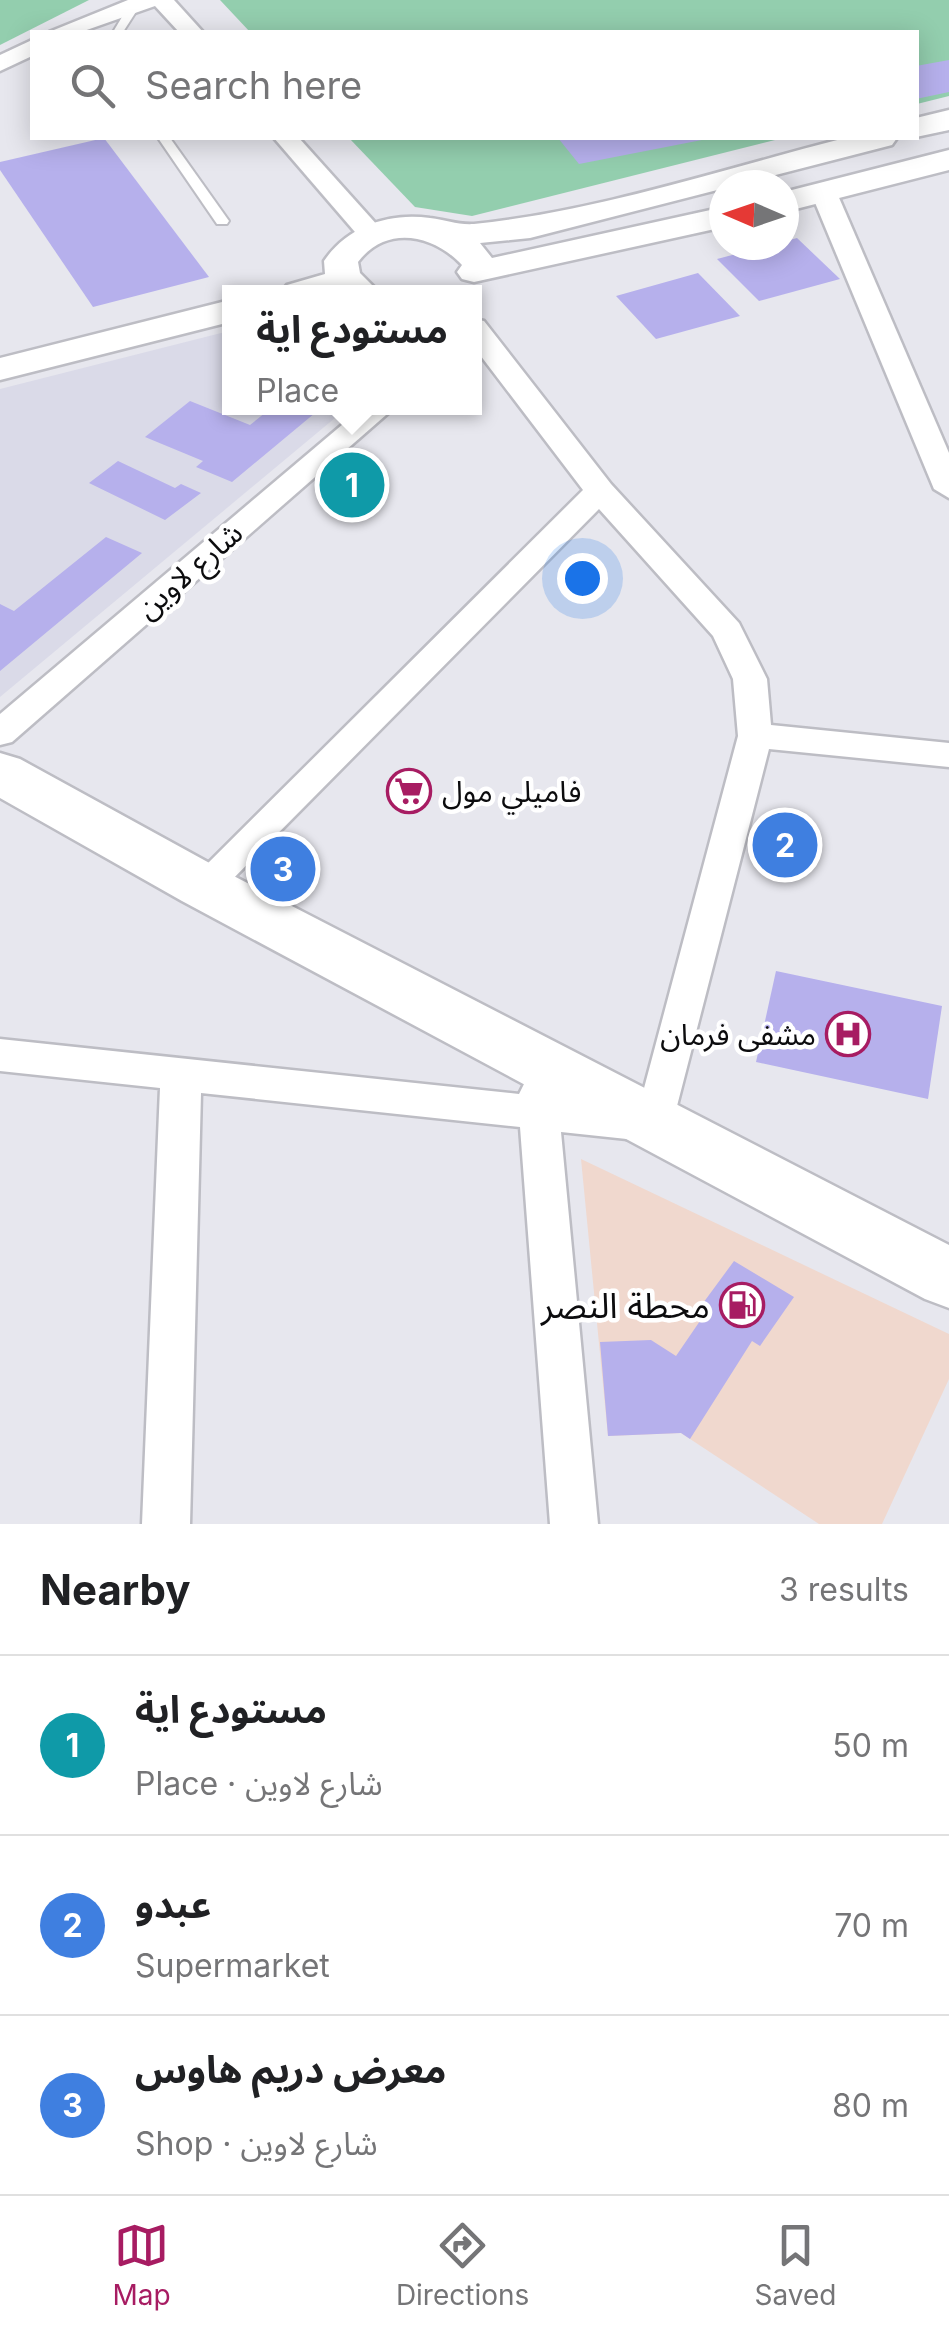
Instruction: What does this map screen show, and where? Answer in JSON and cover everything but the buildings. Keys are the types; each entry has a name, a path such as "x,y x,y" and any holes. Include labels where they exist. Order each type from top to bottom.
{"highway":[{"path":"0,773 203,886 533,1055 655,1125 949,1278"}],"street":[{"path":"162,0 189,30"},
{"path":"67,30 142,2"},
{"path":"0,64 30,48"},
{"path":"919,127 949,120"},
{"path":"288,140 370,233"},
{"path":"352,285 338,266 342,254 370,233 413,226 454,236 530,228 873,140"},
{"path":"799,199 949,160"},
{"path":"824,193 949,489"},
{"path":"463,282 709,221"},
{"path":"454,236 475,258 463,282"},
{"path":"0,369 222,313"},
{"path":"0,1056 655,1125 754,736 750,679 727,631 600,490 482,337"},
{"name":"شارع لاوين","path":"0,734 371,415"},
{"path":"203,886 600,490"},
{"path":"754,736 949,755"},
{"path":"533,1055 574,1524"},
{"path":"166,1524 181,1075"}],"lane":[{"path":"120,30 142,2"},
{"path":"165,140 222,221"}],"shaded area":[{"path":"222,333 222,415 339,415 0,697 0,389"},
{"name":"محطة النصر","path":"581,1159 949,1334 949,1379 882,1524 819,1524 681,1433 608,1436"}],"green space":[{"path":"0,0 89,0 0,45"},
{"path":"220,0 949,0 949,96 919,104 919,30 248,30"},
{"path":"351,140 775,140 472,216 415,207"}],"place":[{"name":"مستودع اية","path":"352,485"},
{"name":"فاميلي مول","path":"409,791"},
{"name":"عبدو","path":"785,845"},
{"name":"معرض دريم هاوس","path":"283,869"},
{"name":"مشفى فرمان","path":"848,1034"},
{"name":"محطة النصر","path":"742,1305"}]}
